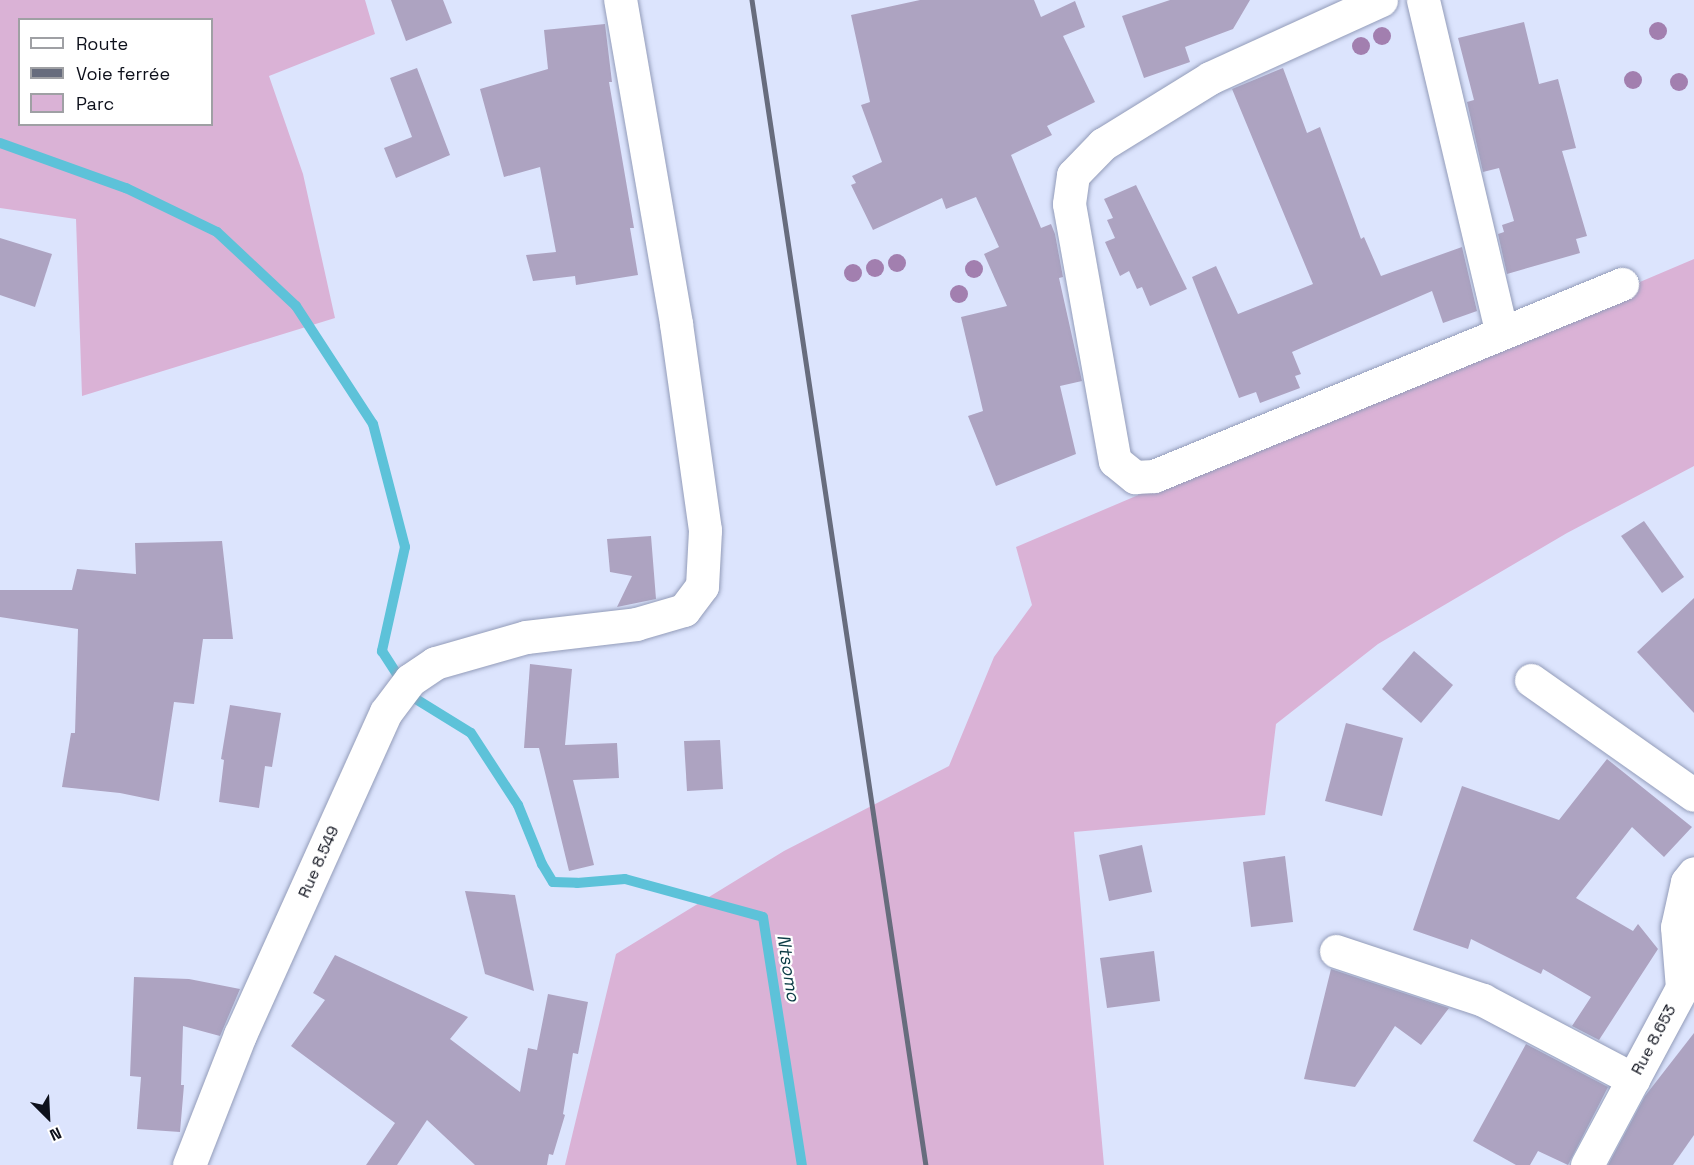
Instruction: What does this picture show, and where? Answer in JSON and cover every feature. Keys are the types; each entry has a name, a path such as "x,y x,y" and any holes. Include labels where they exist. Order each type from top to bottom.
{"street":[{"name":"Rue 8.549","path":"189,1165 240,1035 386,712 410,680 435,663 526,637 636,624 684,610 702,586 705,531 678,334 620,0"},
{"path":"1381,0 1210,78 1103,144 1073,175 1069,204 1115,462 1135,477 1154,476 1622,284"},
{"path":"1423,0 1502,333"},
{"path":"1531,680 1694,795"},
{"name":"Rue 8.653","path":"1587,1165 1682,988 1677,927 1687,882 1694,873"},
{"path":"1336,951 1483,1000 1633,1079"}],"green space":[{"path":"0,0 365,0 375,34 269,76 303,174 335,318 82,396 76,219 0,208"},
{"path":"1694,259 1694,466 1567,533 1378,644 1276,724 1265,815 1074,832 1104,1165 565,1165 616,954 784,851 949,766 994,657 1032,605 1016,547"}],"building":[{"path":"391,0 443,0 452,23 406,41"},
{"path":"920,0 1034,0 1041,17 1075,1 1085,27 1063,36 1095,102 1047,126 1052,135 1011,155 1041,228 1051,224 1055,234 1063,277 1059,278 1082,381 1060,386 1076,454 996,486 968,416 983,411 961,317 1007,306 984,254 999,247 976,197 946,209 942,198 873,230 851,185 856,183 852,176 882,162 861,105 870,102 851,15"},
{"path":"1170,0 1250,0 1233,29 1185,47 1190,62 1144,78 1122,16"},
{"path":"1524,22 1539,84 1558,79 1576,148 1562,151 1587,236 1576,239 1580,253 1507,274 1498,234 1504,232 1502,225 1514,221 1499,168 1483,172 1467,102 1474,100 1458,38"},
{"path":"605,24 612,82 609,82 634,228 630,228 638,275 576,285 575,276 533,281 526,255 556,252 540,167 504,177 480,89 548,69 544,30"},
{"path":"417,68 450,155 396,178 384,148 412,137 390,78"},
{"path":"1283,68 1307,133 1320,127 1361,239 1364,237 1381,276 1462,247 1477,311 1443,323 1432,291 1292,352 1301,374 1295,376 1300,388 1260,403 1256,392 1239,398 1192,277 1216,266 1238,314 1313,284 1232,89"},
{"path":"1136,185 1187,289 1150,306 1142,287 1137,289 1129,271 1120,276 1105,242 1115,238 1107,220 1113,218 1104,199"},
{"path":"0,238 52,254 35,307 0,295"},
{"path":"1644,521 1684,577 1662,593 1621,536"},
{"path":"651,536 656,599 617,607 632,576 610,572 607,539"},
{"path":"222,541 233,639 203,639 194,704 174,702 159,801 120,793 62,787 71,733 75,733 78,629 0,617 0,590 72,590 77,569 136,574 135,543"},
{"path":"1694,598 1694,713 1637,652"},
{"path":"1414,651 1453,685 1421,723 1382,689"},
{"path":"530,664 572,669 565,745 617,743 619,778 573,780 594,865 569,871 539,748 524,748"},
{"path":"230,705 281,713 272,767 265,766 259,808 219,802 224,760 221,759"},
{"path":"1346,723 1403,738 1382,816 1325,801"},
{"path":"720,740 723,789 687,791 684,741"},
{"path":"1607,759 1692,827 1664,857 1632,827 1576,898 1633,931 1638,924 1658,949 1599,1040 1572,1026 1591,997 1543,969 1541,974 1471,939 1468,949 1413,930 1462,786 1559,820"},
{"path":"1142,845 1152,892 1109,901 1099,855"},
{"path":"1285,856 1293,922 1251,927 1243,862"},
{"path":"465,891 515,895 534,991 485,974"},
{"path":"1154,951 1160,1001 1107,1008 1100,958"},
{"path":"335,955 468,1017 450,1039 520,1092 528,1048 537,1050 548,994 588,1002 578,1054 573,1053 563,1114 565,1115 553,1155 549,1154 547,1165 475,1165 427,1120 397,1165 366,1165 395,1123 291,1046 325,1000 313,993"},
{"path":"1331,969 1449,1008 1421,1045 1395,1026 1355,1087 1304,1079"},
{"path":"134,977 189,979 240,989 220,1036 183,1026 181,1085 184,1085 180,1132 137,1129 141,1077 130,1076"},
{"path":"1694,1033 1694,1135 1673,1165 1608,1165 1645,1096"},
{"path":"1526,1044 1608,1087 1568,1165 1538,1151 1530,1165 1516,1165 1473,1141"}],"waterway":[{"name":"Ntsomo","path":"0,143 126,188 217,232 296,306 373,424 405,547 382,651 411,696 471,733 518,805 542,864 553,882 577,883 625,879 763,917 802,1165"}],"railway":[{"path":"752,0 926,1165"}]}
